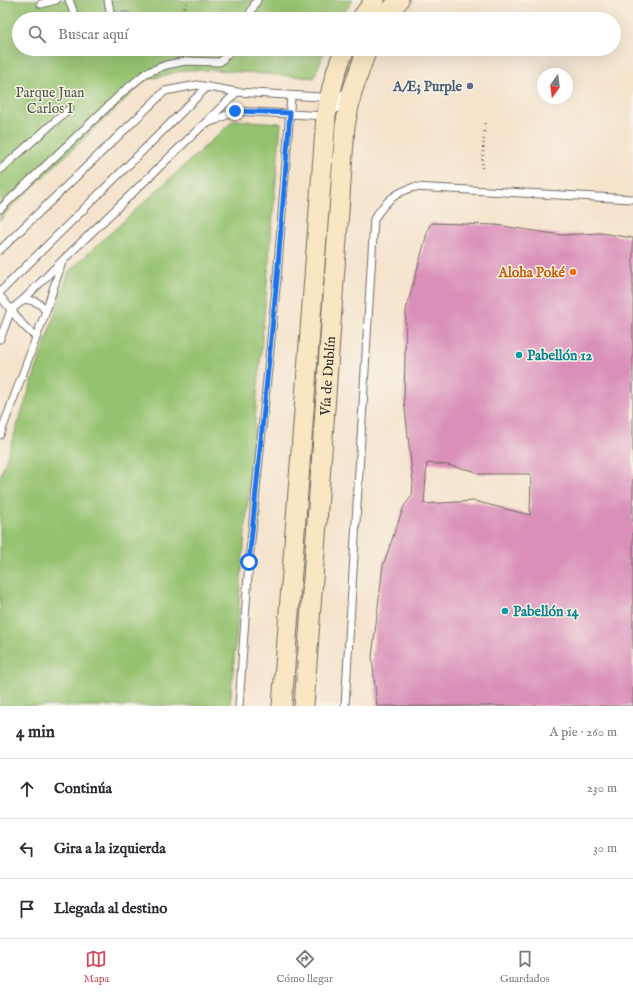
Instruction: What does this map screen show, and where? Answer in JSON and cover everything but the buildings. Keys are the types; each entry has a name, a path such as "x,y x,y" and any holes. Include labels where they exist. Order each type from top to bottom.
{"street":[{"path":"366,12 375,0"},
{"path":"390,12 399,0"},
{"name":"Vía de Dublín","path":"282,706 326,116 337,91 340,58 344,56"},
{"name":"Vía de Dublín","path":"304,706 345,126 357,56"}],"lane":[{"path":"41,4 56,0"},
{"path":"69,0 73,12"},
{"path":"108,0 110,12"},
{"path":"251,12 257,0"},
{"path":"0,209 124,91 146,73 166,64 186,61 220,62 226,56"},
{"path":"0,250 165,91 197,85 237,92 320,97 337,91"},
{"path":"0,292 207,87"},
{"path":"0,339 11,310 237,92"},
{"path":"239,706 249,562 277,278 291,96"},
{"path":"0,170 70,108"},
{"path":"204,124 235,111 326,116"},
{"path":"345,706 374,219 389,199 402,191 414,187 633,199"},
{"path":"0,435 46,311 63,260"},
{"path":"0,296 23,325 36,337"},
{"path":"24,299 41,304 46,311"}],"path":[{"path":"183,12 187,0"},
{"path":"482,168 485,121"}],"green space":[{"name":"Parque Juan Carlos I","path":"0,0 353,0 345,12 12,12 12,56 322,56 314,78 215,70 185,70 146,80 8,210 0,221"},
{"path":"234,120 281,123 230,706 0,706 0,477 69,271"}],"place":[{"name":"A/E; Purple","path":"470,86"},
{"name":"Aloha Poké","path":"573,272"},
{"name":"Pabellón 12","path":"519,355"},
{"name":"Pabellón 14","path":"505,611"}],"route":[{"path":"235,111 290,113 277,278 249,562"}]}
